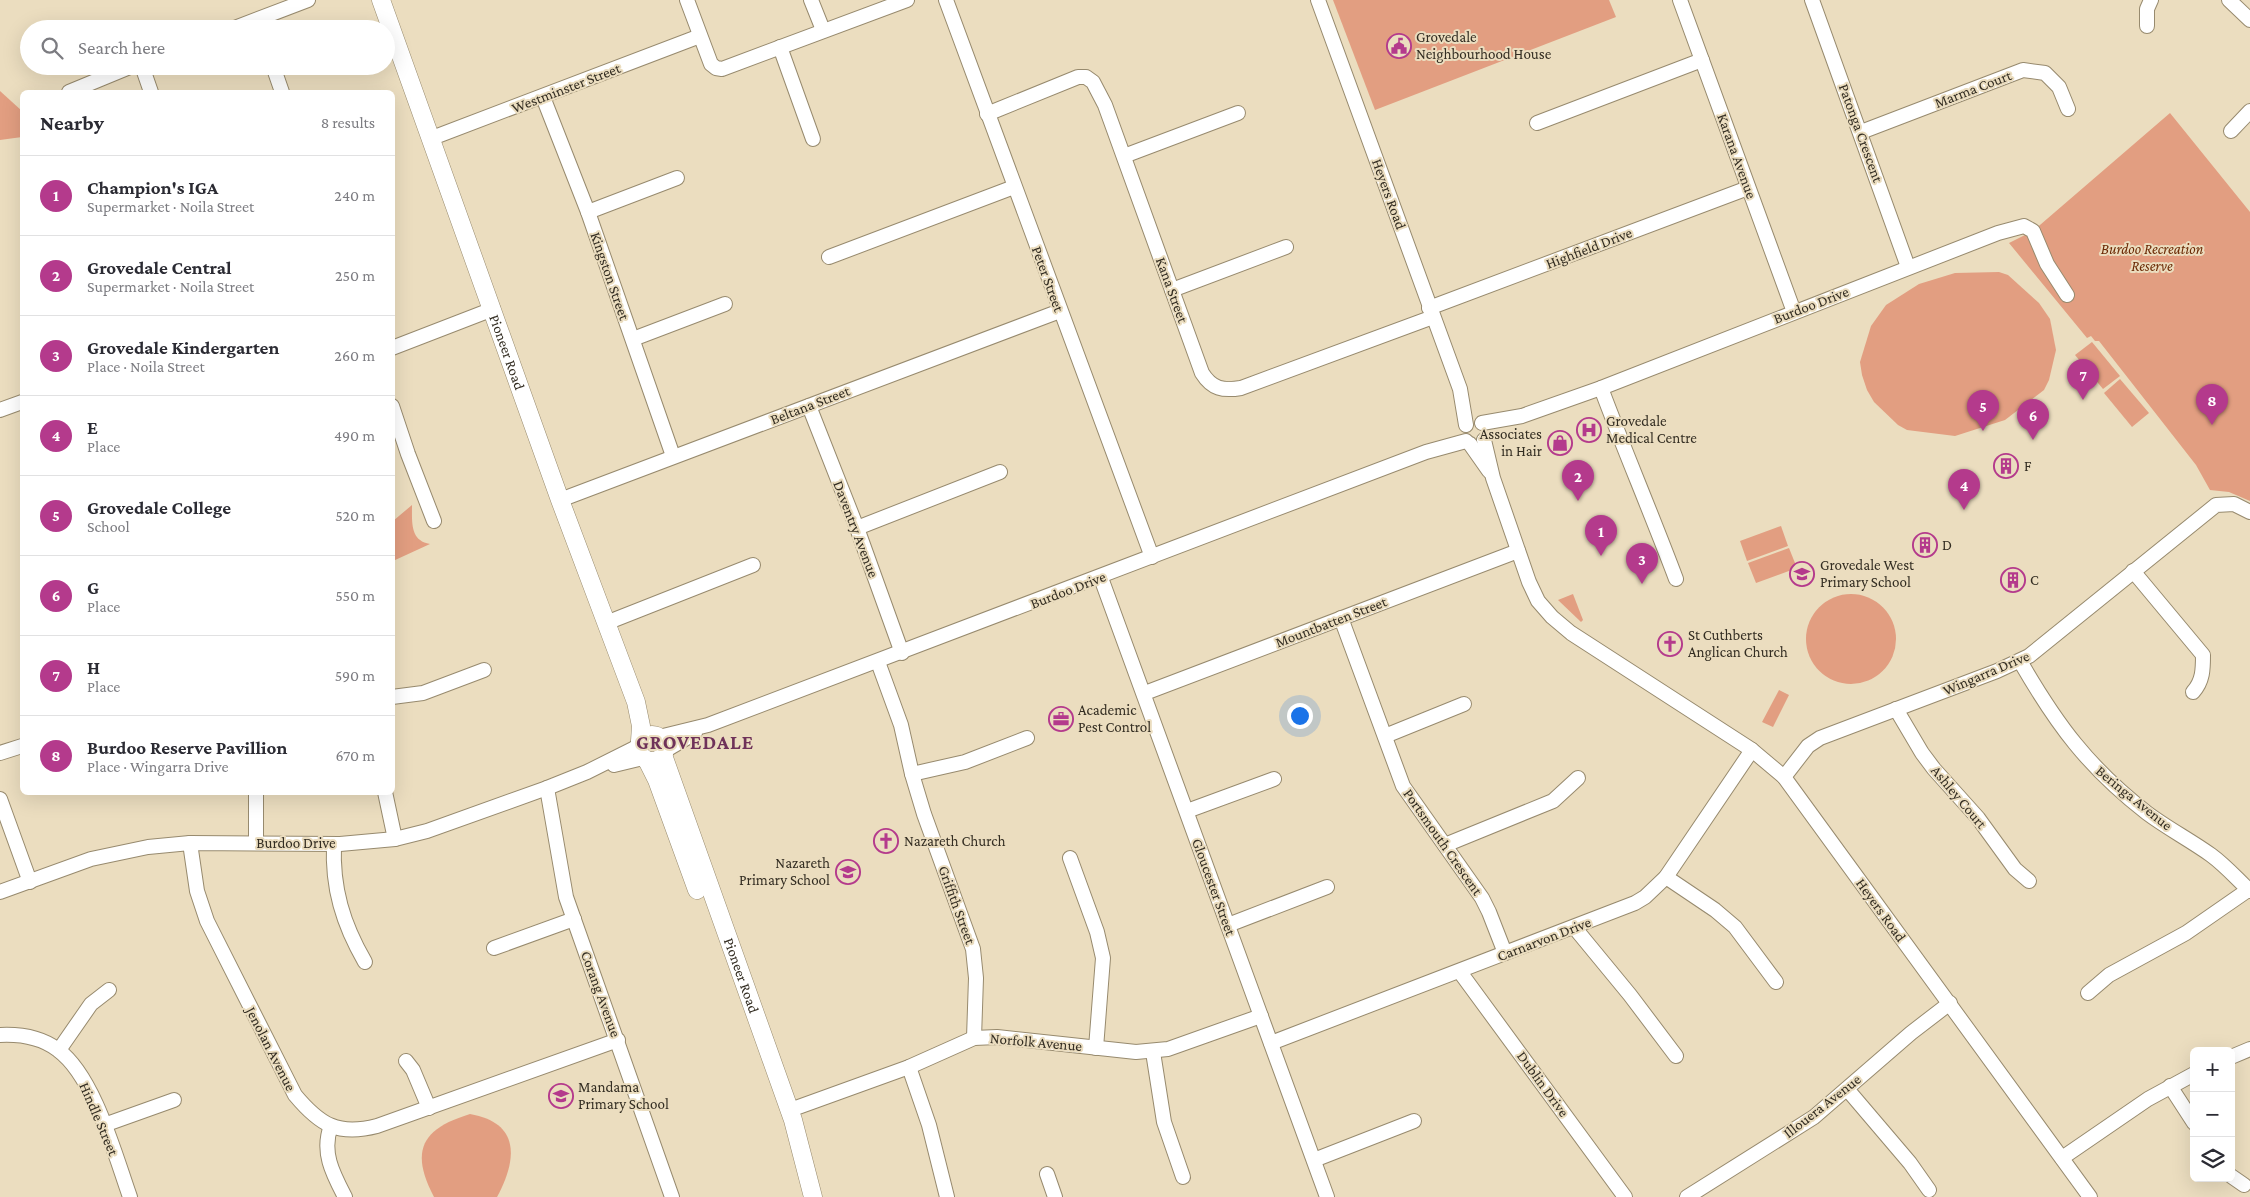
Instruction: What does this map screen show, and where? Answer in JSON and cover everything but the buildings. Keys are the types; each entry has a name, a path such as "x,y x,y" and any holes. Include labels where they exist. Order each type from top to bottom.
{"main road":[{"name":"Pioneer Road","path":"382,0 389,20"},
{"name":"Pioneer Road","path":"395,36 560,500 636,702 641,726 652,748 657,780 784,1112 804,1197"},
{"name":"Pioneer Road","path":"784,1112 797,1133 813,1197"}],"street":[{"path":"266,20 308,0"},
{"path":"687,0 711,64 716,68 722,69 907,0"},
{"path":"812,0 823,30"},
{"name":"Peter Street","path":"946,0 1152,558"},
{"name":"Heyers Road","path":"1318,0 1519,553 1544,597 1556,613 1628,669 1752,750 1784,777 2090,1197"},
{"name":"Karana Avenue","path":"1680,0 1794,312"},
{"name":"Patonga Crescent","path":"1812,0 1908,267"},
{"path":"2147,26 2147,9 2151,0"},
{"path":"2229,0 2250,20"},
{"name":"Westminster Street","path":"432,138 700,36"},
{"path":"780,47 812,139"},
{"path":"1537,123 1702,60"},
{"name":"Marma Court","path":"1861,132 2023,70 2045,73 2059,87 2068,109"},
{"path":"74,90 110,75"},
{"path":"145,75 150,90"},
{"path":"276,75 281,90"},
{"name":"Kana Street","path":"987,114 1078,77 1086,77 1093,82 1105,105 1202,373 1208,382 1217,388 1229,390 1241,388 1431,313"},
{"name":"Kingston Street","path":"543,97 588,212 673,456"},
{"path":"2231,131 2250,111"},
{"path":"1124,156 1238,112"},
{"path":"588,212 677,178"},
{"path":"829,257 1014,187"},
{"name":"Highfield Drive","path":"1431,313 1748,188"},
{"name":"Burdoo Drive","path":"0,892 90,860 148,846 256,843 334,844 395,839 427,831 547,788 708,725 1101,578 1474,433 1601,388 1998,233 2024,226 2033,231 2047,264 2067,294"},
{"path":"1172,290 1286,247"},
{"path":"632,339 724,304"},
{"path":"395,347 493,310"},
{"name":"Beltana Street","path":"560,500 1060,311"},
{"path":"1601,388 1632,470 1650,508 1676,579"},
{"path":"0,410 20,403"},
{"name":"Daventry Avenue","path":"809,406 857,528 902,653"},
{"path":"395,415 434,522"},
{"path":"857,528 1000,472"},
{"name":"Wingarra Drive","path":"1784,777 1812,742 2020,661 2043,645 2216,505 2234,504 2250,512"},
{"name":"Mountbatten Street","path":"1145,693 1341,618 1519,553"},
{"path":"606,623 753,566"},
{"path":"2133,571 2203,655 2203,671 2199,686 2193,692"},
{"name":"Gloucester Street","path":"1101,578 1145,693 1327,1197"},
{"name":"Portsmouth Crescent","path":"1341,618 1406,792 1482,898 1490,912 1505,954"},
{"name":"Beringa Avenue","path":"2020,661 2046,706 2071,741 2102,775 2147,813 2230,870 2249,891"},
{"name":"Griffith Street","path":"878,662 901,725 912,774 924,814 973,949 976,978 974,1038"},
{"path":"395,696 423,693 484,670"},
{"path":"1385,736 1464,704"},
{"name":"Ashley Court","path":"1896,709 1922,753 1934,769 1978,818 2015,869 2029,881"},
{"path":"912,774 965,762 1026,738"},
{"path":"0,753 20,747"},
{"name":"Carnarvon Drive","path":"1271,1043 1460,972 1635,903 1649,893 1666,876 1752,750"},
{"path":"1445,845 1553,801 1578,778"},
{"path":"1187,811 1274,779"},
{"name":"Corang Avenue","path":"547,788 566,897 672,1197"},
{"path":"256,795 256,843"},
{"path":"386,795 395,839"},
{"path":"0,799 30,882"},
{"name":"Jenolan Avenue","path":"190,844 197,892 202,909 258,1024 295,1095 314,1116 331,1126 343,1130 365,1129 618,1040"},
{"path":"334,844 335,884 340,908 351,937 366,962"},
{"path":"1070,858 1097,932 1103,958 1096,1048"},
{"path":"1666,876 1736,927 1776,982"},
{"path":"1228,925 1327,888"},
{"path":"2088,993 2109,974 2186,933 2249,891"},
{"path":"494,948 574,919"},
{"path":"1574,928 1630,995 1676,1056"},
{"name":"Dublin Drive","path":"1460,972 1625,1197"},
{"path":"59,1050 91,1004 109,990"},
{"name":"Illouera Avenue","path":"1687,1197 1814,1117 1911,1033 1950,1003"},
{"name":"Norfolk Avenue","path":"784,1112 909,1067 974,1038 997,1037 1153,1052 1168,1049 1261,1016"},
{"name":"Hindle Street","path":"0,1035 19,1034 43,1041 59,1050 79,1071 90,1091 104,1125 130,1197"},
{"path":"2235,1055 2250,1049"},
{"path":"1153,1052 1164,1122 1183,1176"},
{"path":"406,1061 414,1070 429,1108"},
{"path":"909,1067 928,1125 946,1197"},
{"path":"2062,1158 2148,1099 2190,1076"},
{"path":"2170,1086 2190,1117"},
{"path":"1847,1089 1893,1142 1929,1190"},
{"path":"104,1125 174,1100"},
{"path":"1314,1160 1414,1121"},
{"path":"331,1126 328,1142 328,1159 344,1197"},
{"path":"1047,1174 1055,1197"},
{"path":"2235,1179 2244,1185"}],"green space":[{"path":"1333,0 1609,0 1616,17 1375,110"},
{"path":"0,91 20,109 20,137 0,140"},
{"name":"Burdoo Recreation Reserve","path":"2170,113 2250,212 2250,501 2229,492 2210,490 2196,465 2099,341 2095,341 2091,336 2087,338 2009,243 2033,231"},
{"path":"1999,272 2008,275 2039,303 2050,319 2056,350 2049,380 2044,390 2005,420 1955,436 1907,430 1898,425 1874,402 1867,390 1862,375 1860,362 1871,326 1886,305 1919,284 1955,273"},
{"path":"2092,342 2120,376 2103,389 2075,355"},
{"path":"2120,379 2149,413 2132,427 2104,393"},
{"path":"412,505 412,524 416,535 423,542 430,544 395,560 395,519"},
{"path":"1781,526 1788,546 1747,561 1740,541"},
{"path":"1789,548 1797,568 1756,583 1748,563"},
{"path":"1573,594 1583,620 1581,622 1558,600"},
{"path":"1851,594 1868,598 1883,607 1892,622 1896,639 1892,656 1883,671 1868,680 1851,684 1834,680 1819,671 1810,656 1806,639 1810,622 1819,607 1834,598"},
{"path":"1779,690 1789,695 1773,727 1762,722"},
{"path":"470,1114 487,1119 499,1126 506,1134 510,1145 511,1157 504,1183 497,1197 434,1197 423,1167 422,1154 425,1144 440,1127"}],"place":[{"name":"Grovedale Neighbourhood House","path":"1399,46"},
{"name":"H","path":"2083,400"},
{"name":"Burdoo Reserve Pavillion","path":"2212,425"},
{"name":"Grovedale Medical Centre","path":"1589,430"},
{"name":"Grovedale College","path":"1983,431"},
{"name":"G","path":"2033,440"},
{"name":"Associates in Hair","path":"1560,443"},
{"name":"F","path":"2006,466"},
{"name":"Grovedale Central","path":"1578,501"},
{"name":"E","path":"1964,510"},
{"name":"D","path":"1925,545"},
{"name":"Champion's IGA","path":"1601,556"},
{"name":"Grovedale West Primary School","path":"1802,574"},
{"name":"C","path":"2013,580"},
{"name":"Grovedale Kindergarten","path":"1642,584"},
{"name":"St Cuthberts Anglican Church","path":"1670,644"},
{"name":"Academic Pest Control","path":"1061,719"},
{"name":"Nazareth Church","path":"886,841"},
{"name":"Nazareth Primary School","path":"848,872"},
{"name":"Mandama Primary School","path":"561,1096"}],"district":[{"name":"GROVEDALE","path":"695,742"}]}
